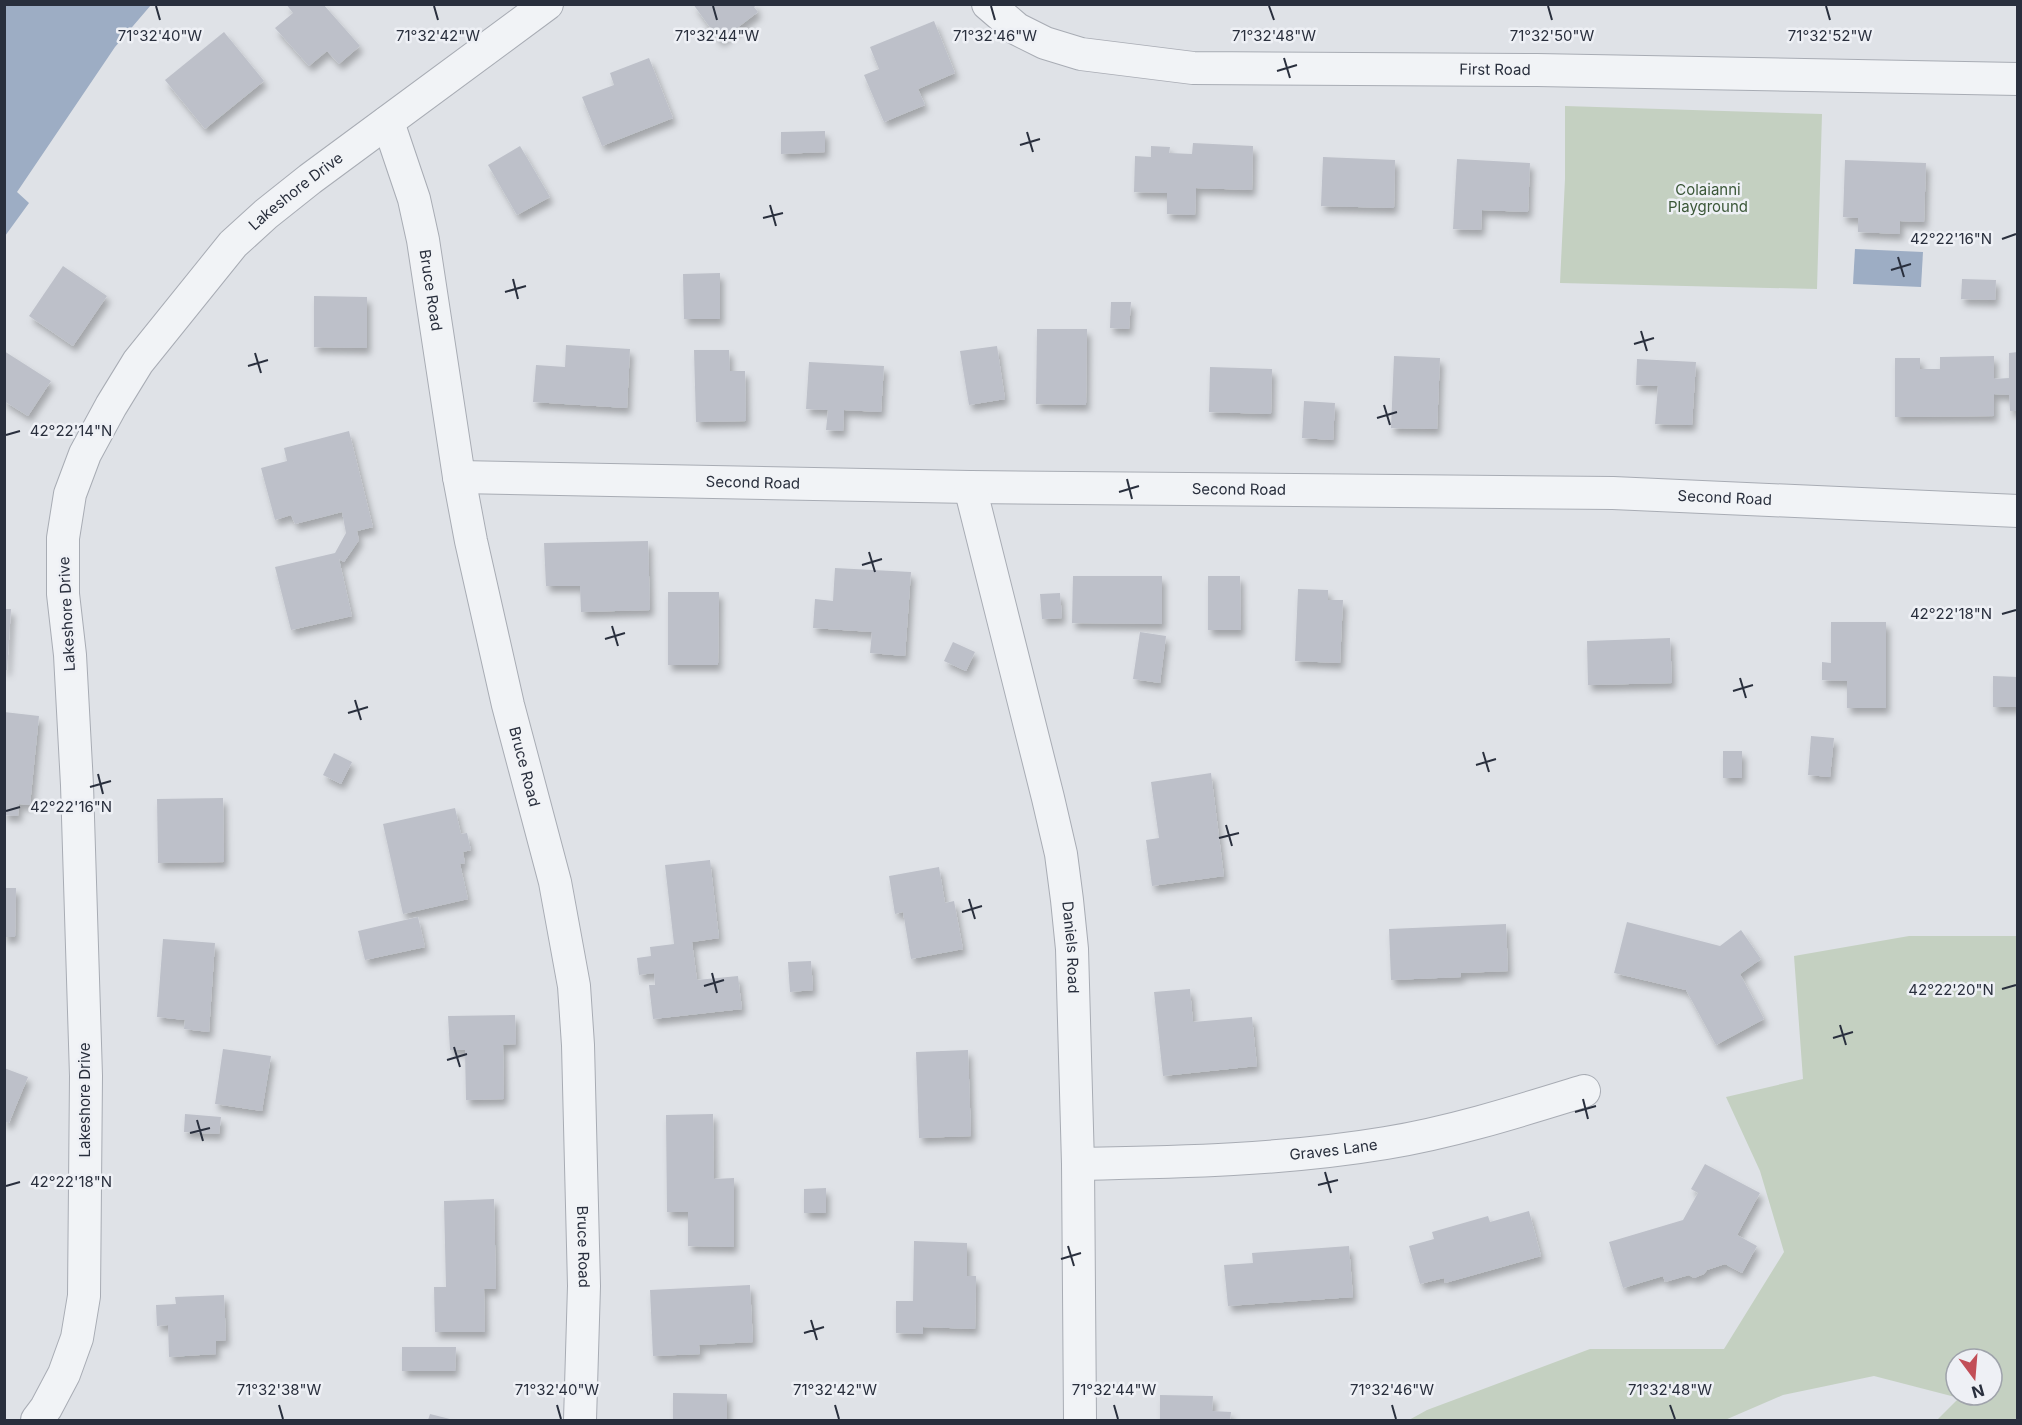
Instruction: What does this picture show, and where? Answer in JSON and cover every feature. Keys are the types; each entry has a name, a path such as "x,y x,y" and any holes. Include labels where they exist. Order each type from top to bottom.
{"street":[{"name":"Lakeshore Drive","path":"37,1420 64,1374 77,1338 84,1296 86,1076 78,785 70,655 63,594 63,538 69,494 85,453 138,362 233,244 310,179 548,4"},
{"name":"First Road","path":"988,4 1017,29 1045,43 1081,54 1193,68 1537,70 2018,79"},
{"name":"Bruce Road","path":"388,122 414,199 421,230 459,477 487,615 555,882 574,987 578,1045 584,1286 580,1420"},
{"name":"Second Road","path":"459,477 970,487 1612,493 2018,511"},
{"name":"Daniels Road","path":"970,487 1061,854 1072,949 1078,1164 1080,1420"},
{"name":"Graves Lane","path":"1078,1164 1251,1159 1388,1143 1456,1128 1584,1091"}],"green space":[{"name":"Colaianni Playground","path":"1565,106 1822,114 1817,289 1560,283 1565,179"},
{"path":"1909,936 2017,936 2017,1420 1937,1420 1950,1407 2004,1407 2004,1347 1944,1347 1944,1394 1874,1376 1783,1395 1725,1420 1409,1420 1427,1410 1590,1349 1724,1349 1784,1252 1760,1171 1726,1097 1803,1079 1794,956"}],"water":[{"path":"5,4 151,5 115,47 17,192 29,203 5,236"},
{"path":"1855,249 1923,252 1921,287 1853,284"}],"building":[{"path":"286,4 323,4 360,46 339,64 327,51 309,66 275,28 293,13"},
{"path":"693,4 758,4 754,7 758,12 720,41"},
{"path":"934,21 955,73 918,89 925,105 884,122 864,75 879,69 870,47"},
{"path":"224,32 264,81 205,129 165,80"},
{"path":"649,58 673,118 602,146 582,97 614,85 610,73"},
{"path":"825,131 825,152 781,154 781,132"},
{"path":"1193,143 1253,146 1252,190 1196,188 1195,215 1167,214 1167,193 1134,192 1135,156 1151,157 1151,146 1170,147 1169,153 1192,154"},
{"path":"520,146 550,197 517,215 488,165"},
{"path":"1323,157 1395,160 1394,208 1321,206"},
{"path":"1457,159 1530,163 1528,212 1482,210 1481,230 1453,229"},
{"path":"1845,160 1926,163 1924,222 1900,221 1900,234 1858,232 1858,218 1843,217"},
{"path":"63,266 107,296 73,346 29,316"},
{"path":"720,273 720,319 684,319 683,274"},
{"path":"1962,279 1996,280 1995,300 1961,299"},
{"path":"314,296 367,297 367,348 314,347"},
{"path":"1111,302 1131,302 1129,329 1110,328"},
{"path":"1037,329 1087,329 1086,405 1036,404"},
{"path":"566,345 630,349 627,408 533,402 536,365 565,367"},
{"path":"997,346 1005,399 969,405 960,351"},
{"path":"694,350 729,350 730,371 745,371 746,421 696,422"},
{"path":"4,351 51,381 28,416 4,401"},
{"path":"2018,352 2018,411 2010,411 2009,395 1994,394 1994,416 1895,417 1895,358 1920,358 1920,369 1940,369 1940,357 1994,356 1994,379 2009,378 2009,353"},
{"path":"1394,356 1440,358 1437,429 1391,428"},
{"path":"1637,359 1696,362 1692,425 1655,424 1658,386 1636,385"},
{"path":"809,362 884,366 881,412 844,410 843,431 826,430 828,410 806,409"},
{"path":"1210,367 1272,369 1271,414 1209,412"},
{"path":"1304,401 1335,403 1333,440 1302,438"},
{"path":"349,431 373,527 357,531 359,540 344,562 339,559 352,616 291,630 275,567 335,553 346,533 342,512 295,524 291,515 275,520 261,468 287,461 284,448"},
{"path":"648,541 650,610 581,612 580,586 546,586 544,543"},
{"path":"835,568 911,572 905,656 870,653 872,632 813,628 815,599 833,601"},
{"path":"1073,576 1162,576 1162,624 1072,623"},
{"path":"1208,576 1240,576 1241,630 1208,630"},
{"path":"1298,589 1328,590 1328,600 1343,600 1340,663 1295,661"},
{"path":"668,592 719,592 718,665 668,665"},
{"path":"1060,593 1062,618 1042,619 1040,594"},
{"path":"4,609 11,609 7,670 4,670"},
{"path":"1831,622 1886,622 1886,708 1847,708 1847,681 1822,680 1822,662 1831,663"},
{"path":"1140,632 1166,636 1160,683 1133,679"},
{"path":"1670,638 1672,683 1588,685 1587,641"},
{"path":"953,642 975,652 966,671 944,661"},
{"path":"1993,676 2018,677 2018,707 1993,707"},
{"path":"4,712 39,716 30,805 19,804 18,816 4,815"},
{"path":"1811,736 1834,738 1830,777 1808,775"},
{"path":"1723,751 1742,751 1742,778 1723,778"},
{"path":"334,753 352,762 341,784 323,775"},
{"path":"1211,773 1224,876 1152,886 1146,840 1159,838 1151,782"},
{"path":"223,798 224,862 158,863 157,799"},
{"path":"455,808 461,834 467,833 471,850 463,852 465,863 460,864 468,899 403,914 383,824"},
{"path":"710,860 719,938 692,942 697,980 738,976 742,1009 653,1019 649,985 655,985 654,973 639,975 637,958 651,956 650,947 674,944 665,865"},
{"path":"939,867 945,903 954,901 963,949 911,959 903,912 895,914 889,876"},
{"path":"4,888 16,888 15,937 4,937"},
{"path":"418,917 425,947 365,960 358,931"},
{"path":"1627,922 1720,946 1741,930 1761,959 1740,974 1764,1019 1716,1045 1686,990 1614,973"},
{"path":"1506,924 1508,971 1461,973 1461,977 1391,980 1389,929"},
{"path":"163,939 215,943 209,1032 184,1029 185,1020 157,1017"},
{"path":"811,961 813,990 790,992 788,962"},
{"path":"1190,989 1193,1022 1252,1017 1257,1066 1163,1076 1154,992"},
{"path":"515,1015 516,1044 503,1045 504,1099 466,1100 465,1050 450,1050 448,1016"},
{"path":"223,1049 271,1056 262,1111 215,1104"},
{"path":"968,1050 971,1136 919,1138 916,1052"},
{"path":"4,1068 28,1077 9,1123 4,1122"},
{"path":"185,1114 221,1117 219,1134 184,1132"},
{"path":"713,1114 714,1179 734,1178 734,1247 688,1246 688,1212 667,1212 666,1115"},
{"path":"1705,1164 1760,1193 1737,1235 1757,1246 1742,1273 1725,1264 1707,1270 1704,1274 1694,1278 1689,1275 1665,1282 1663,1276 1623,1288 1609,1242 1683,1220 1698,1193 1691,1189"},
{"path":"826,1188 826,1213 804,1213 804,1189"},
{"path":"494,1199 496,1289 484,1289 485,1332 435,1332 434,1287 446,1287 444,1201"},
{"path":"1529,1211 1541,1256 1445,1283 1444,1278 1420,1284 1409,1246 1434,1239 1432,1232 1488,1216 1490,1222"},
{"path":"914,1241 967,1243 967,1276 976,1276 975,1329 923,1327 923,1334 896,1333 896,1301 913,1301"},
{"path":"1349,1246 1353,1297 1228,1306 1224,1265 1253,1263 1252,1253"},
{"path":"750,1285 753,1342 699,1345 700,1354 653,1356 650,1290"},
{"path":"224,1295 226,1340 216,1341 216,1354 169,1357 168,1325 157,1326 156,1305 176,1304 175,1297"},
{"path":"402,1347 456,1347 455,1371 402,1371"},
{"path":"673,1393 727,1394 727,1420 673,1420"},
{"path":"1160,1395 1213,1396 1212,1411 1231,1412 1230,1420 1160,1420"},
{"path":"430,1414 454,1420 428,1420"}]}
